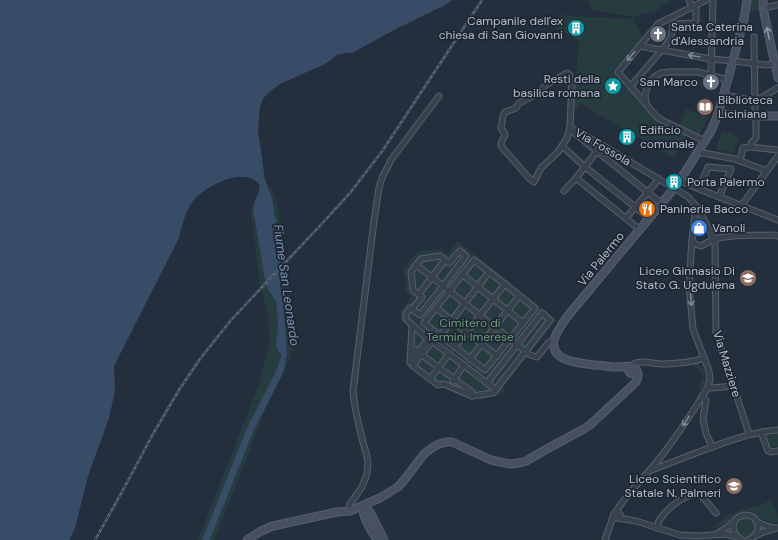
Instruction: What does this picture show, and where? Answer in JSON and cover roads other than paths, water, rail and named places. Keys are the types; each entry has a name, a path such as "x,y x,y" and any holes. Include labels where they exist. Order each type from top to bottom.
{"street":[{"path":"631,86 662,51 671,37 673,25 696,22 696,10 689,0"},
{"path":"704,141 657,117 648,105 619,74 619,71 658,24 706,0"},
{"path":"710,75 713,0"},
{"name":"Via Palermo","path":"554,344 556,336 566,318 661,203 676,190 715,124 744,19 747,0"},
{"path":"763,0 778,78"},
{"path":"764,8 778,5"},
{"path":"750,147 751,143 756,138 754,37"},
{"path":"639,46 711,59 766,65 775,64"},
{"path":"648,105 645,96 648,84 657,75 666,72 698,72 728,80"},
{"name":"Via Fossola","path":"562,146 542,168 534,182 501,146 500,143 504,139 505,134 501,128 504,114 516,108 518,104 538,93 546,85 569,74 572,80 569,128 602,145 676,190"},
{"path":"724,95 755,101 778,88"},
{"path":"350,510 350,504 362,487 368,469 367,457 354,407 352,391 379,188 391,160 439,96"},
{"path":"718,114 756,112 778,116"},
{"path":"649,218 585,167 562,146 567,138 569,128 661,203"},
{"path":"564,191 602,145"},
{"path":"740,161 743,148 750,147 778,150"},
{"path":"698,152 740,161 767,171"},
{"path":"741,206 778,156"},
{"path":"699,190 708,167 731,169 719,197"},
{"path":"576,178 639,229"},
{"path":"626,218 659,179"},
{"path":"681,182 778,220"},
{"name":"Via Mazziere","path":"676,190 690,198 714,239 716,332 749,434"},
{"path":"605,540 625,500 641,479 660,459 708,387 710,380 709,371 693,326 689,285 696,206"},
{"path":"694,217 697,214 700,214 702,217"},
{"path":"692,240 695,244 701,246 714,239 733,236 778,236"},
{"path":"412,309 420,315 466,256 460,251 449,264 440,256 422,259 416,265 411,272 414,290 422,297 412,309 410,308 406,314 406,319 428,338 413,366 438,385 444,384 472,396 493,393 550,320 542,314 487,383"},
{"path":"419,294 445,260"},
{"path":"474,260 535,308 485,370 424,323 463,275 474,260"},
{"path":"416,265 530,355 537,357 549,342 554,344 558,355 569,361 632,370 650,362 662,364 704,358"},
{"path":"440,336 490,272"},
{"path":"463,275 523,323"},
{"path":"455,347 505,284"},
{"path":"470,358 520,296"},
{"path":"436,308 497,356"},
{"path":"412,324 410,362 432,341 496,390"},
{"path":"411,347 472,392 472,396"},
{"path":"430,379 449,354"},
{"path":"449,386 464,365"},
{"path":"247,540 261,531 273,526 350,510 380,498 406,479 424,454 433,447 446,442 452,442 491,460 510,464 526,461 586,428 627,391 633,381 632,370"},
{"path":"492,375 502,382"},
{"path":"708,387 733,386"},
{"path":"702,396 706,400 703,418 706,432 712,447"},
{"path":"648,472 749,434 778,430"},
{"path":"761,432 768,451 771,452 778,450"},
{"path":"660,459 659,463 664,465"},
{"path":"657,528 659,521 674,504 695,494 701,495 716,512"},
{"path":"372,517 374,509 380,498"},
{"path":"363,506 370,512 384,540"},
{"path":"363,506 362,511 365,519 377,540"},
{"path":"350,510 365,519"},
{"path":"618,515 680,535 698,536 725,534 743,540"},
{"path":"716,534 741,516 748,515 757,522 777,528"},
{"path":"735,521 734,531 737,537"},
{"path":"755,536 758,529 757,522"},
{"path":"748,540 777,528"}],"water":[{"path":"0,0 452,0 352,53 337,55 327,63 280,84 263,99 260,106 258,130 265,180 272,198 277,222 273,233 274,240 278,246 280,263 280,285 284,309 287,354 283,369 279,373 281,355 276,344 278,325 276,301 268,290 265,280 253,209 260,186 254,180 246,177 236,177 207,189 190,205 184,219 179,238 114,366 115,391 109,418 88,476 75,528 69,540 0,540"}],"waterway":[{"name":"Fiume San Leonardo","path":"206,540 250,430 279,373 282,364"}],"railway":[{"path":"95,540 153,434 179,390 200,359 231,320 350,193 383,150 482,0"}],"place":[{"name":"Campanile dell'ex chiesa di San Giovanni","path":"576,28"},
{"name":"Santa Caterina d'Alessandria","path":"658,34"},
{"name":"San Marco","path":"711,82"},
{"name":"Resti della basilica romana","path":"613,86"},
{"name":"Biblioteca Liciniana","path":"705,107"},
{"name":"Edificio comunale","path":"627,137"},
{"name":"Porta Palermo","path":"674,182"},
{"name":"Panineria Bacco","path":"647,209"},
{"name":"Vanoli","path":"699,228"},
{"name":"Liceo Ginnasio Di Stato G. Ugdulena","path":"748,278"},
{"name":"Liceo Scientifico Statale N. Palmeri","path":"734,486"}],"park label":[{"name":"Cimitero di Termini Imerese","path":"470,330"}]}
